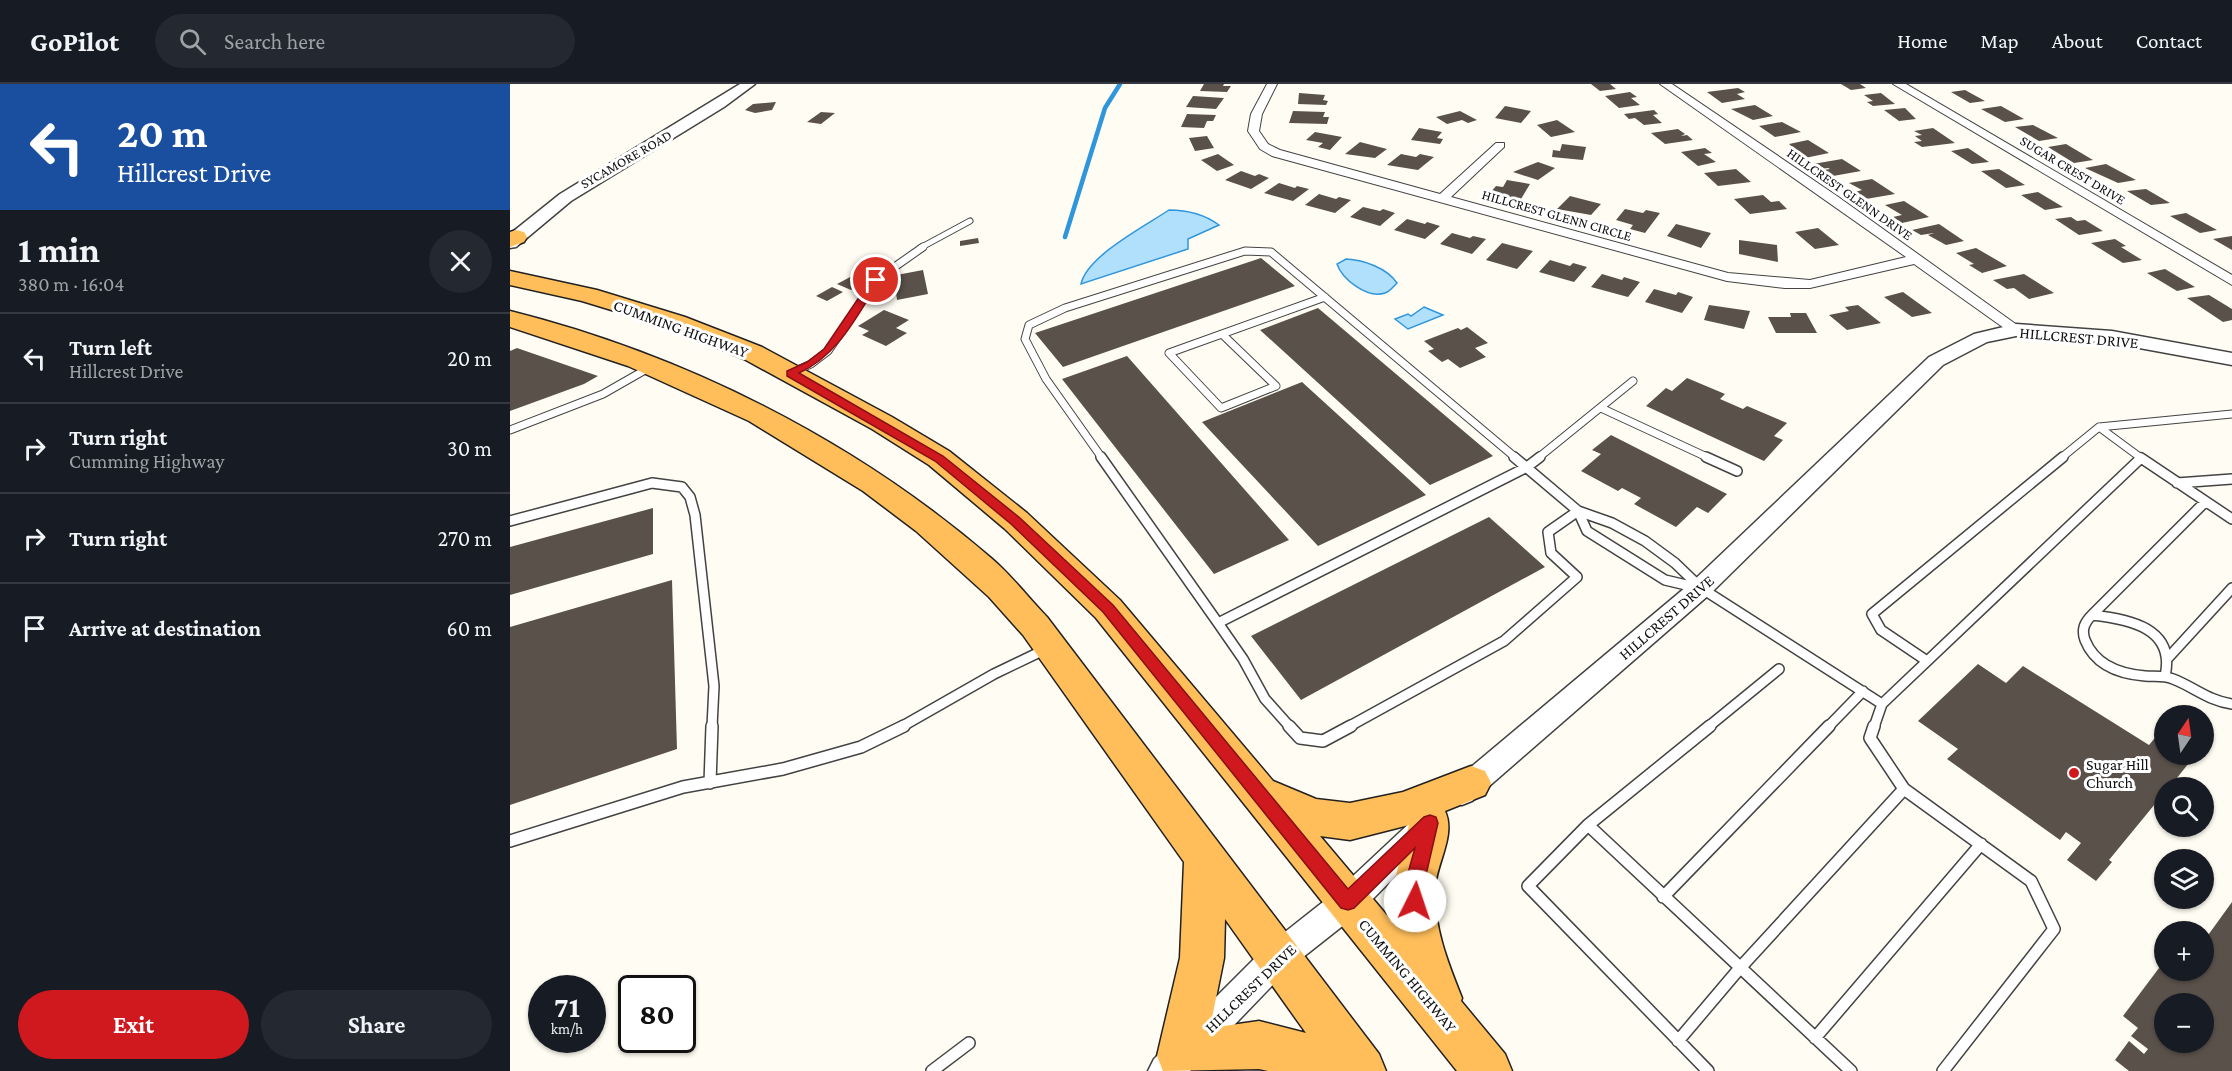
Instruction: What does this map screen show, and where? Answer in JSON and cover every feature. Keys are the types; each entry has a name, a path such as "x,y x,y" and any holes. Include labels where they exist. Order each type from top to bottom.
{"highway":[{"name":"CUMMING HIGHWAY","path":"510,278 588,295 676,322 753,352 939,458 1016,521 1108,609 1488,1071"},
{"path":"510,319 562,332 653,365 713,390 788,430 911,510 981,568 1050,647 1362,1071"},
{"path":"1261,794 1298,810 1334,821 1359,821 1471,783"},
{"path":"1430,823 1414,888 1415,905 1419,945 1448,1022"},
{"path":"1204,859 1202,958 1173,1063 1259,1045 1320,1060 1342,1071"}],"street":[{"name":"SYCAMORE ROAD","path":"512,240 569,192 699,117 749,84"},
{"name":"HILLCREST GLENN CIRCLE","path":"1272,84 1252,127 1254,136 1261,146 1276,153 1637,253 1739,278 1785,284 1810,284 1916,259"},
{"name":"HILLCREST GLENN DRIVE","path":"1665,84 2016,330"},
{"name":"SUGAR CREST DRIVE","path":"1898,84 2232,281"},
{"path":"1443,198 1500,145"},
{"name":"HILLCREST DRIVE","path":"1173,1063 1277,958 1348,902 1471,783 1701,588 1936,361 1981,338 2016,330 2112,337 2232,359"}],"lane":[{"path":"790,373 811,364 828,351 876,280 931,241 970,222"},
{"path":"1578,511 1548,532 1551,553 1577,578 1504,641 1323,741 1300,738 1265,699 1243,659 1046,379 1025,339 1029,325 1065,308 1245,251 1271,252 1578,511 1587,531 1665,580 1701,588"},
{"path":"1223,335 1276,386 1221,408 1169,353 1325,297"},
{"path":"510,430 603,394 653,365"},
{"path":"1218,623 1527,467 1633,381"},
{"path":"1601,408 1737,471"},
{"path":"1927,661 1881,630 1872,614 2098,427 2232,414"},
{"path":"2098,427 2232,519"},
{"path":"1943,1071 2054,930 2031,880 1904,789 1870,738 1882,704 2140,458"},
{"path":"2177,483 2232,479"},
{"path":"510,521 652,483 672,484 682,487 686,492 695,515 714,686 710,783"},
{"path":"2205,502 2092,615 2082,628 2085,640 2101,662 2133,675 2165,676 2214,703 2232,704"},
{"path":"1578,511 1604,518 1681,565 1701,588 1882,704"},
{"path":"2168,658 2232,588"},
{"path":"2092,615 2127,620 2150,629 2162,642 2168,658 2165,676"},
{"path":"510,841 683,788 783,769 861,747 919,718 994,674 1050,647"},
{"path":"1708,1071 1528,886 1588,825 1779,669"},
{"path":"1663,897 1863,691"},
{"path":"1678,1041 1739,969 1904,789"},
{"path":"1588,825 1739,969 1851,1071"},
{"path":"1815,1038 1981,844"},
{"path":"932,1071 969,1043"}],"water":[{"path":"1169,210 1195,213 1219,225 1188,239 1188,249 1081,284 1086,273 1105,252"},
{"path":"1346,259 1374,266 1387,273 1397,283 1385,293 1378,294 1363,290 1344,276 1340,270 1337,264"},
{"path":"1424,307 1443,315 1408,329 1395,319 1408,314 1411,316"}],"building":[{"path":"1204,84 1231,86 1227,92 1200,91"},
{"path":"1591,84 1610,84 1616,89 1600,91"},
{"path":"1841,84 1860,84 1866,88 1851,90"},
{"path":"1738,88 1745,92 1737,94 1745,99 1722,103 1707,92"},
{"path":"1965,90 1985,101 1970,103 1951,92"},
{"path":"1630,92 1637,97 1631,98 1640,105 1619,108 1605,96"},
{"path":"1299,93 1325,95 1323,100 1328,101 1326,105 1298,104"},
{"path":"1881,93 1895,104 1873,106 1867,102 1873,101 1864,95"},
{"path":"1193,96 1224,98 1216,109 1186,107"},
{"path":"776,102 772,110 755,113 745,110 753,104"},
{"path":"1755,105 1773,116 1753,120 1731,109"},
{"path":"1505,106 1531,111 1521,123 1495,118"},
{"path":"2001,106 2024,119 2005,122 1981,109"},
{"path":"1905,108 1916,119 1899,121 1884,110"},
{"path":"1654,110 1658,114 1653,115 1662,123 1644,125 1635,118 1629,119 1624,114"},
{"path":"1293,111 1325,112 1323,117 1329,117 1327,124 1289,123"},
{"path":"1460,111 1477,120 1468,123 1462,120 1447,124 1436,117"},
{"path":"821,112 835,113 821,124 807,122"},
{"path":"1187,114 1216,115 1213,121 1207,121 1204,128 1181,127"},
{"path":"1557,120 1575,132 1551,137 1537,125"},
{"path":"1782,122 1801,132 1775,137 1759,126"},
{"path":"2033,125 2058,138 2039,141 2015,127"},
{"path":"1419,128 1442,132 1437,138 1443,139 1440,144 1411,140"},
{"path":"1933,128 1955,143 1922,147 1914,142 1922,141 1915,136 1922,135 1914,131"},
{"path":"1678,129 1685,134 1681,136 1687,135 1693,140 1665,144 1651,133"},
{"path":"1315,132 1342,137 1330,150 1318,147 1323,143 1306,140"},
{"path":"1207,136 1214,148 1195,151 1189,138"},
{"path":"1808,140 1829,153 1805,158 1789,144"},
{"path":"1360,142 1387,149 1375,158 1345,154"},
{"path":"1562,144 1586,147 1583,160 1552,157 1553,150 1560,151"},
{"path":"2066,144 2093,160 2074,163 2048,147"},
{"path":"1705,148 1712,153 1704,154 1716,162 1698,166 1681,152"},
{"path":"1968,148 1989,162 1972,164 1951,151"},
{"path":"1218,154 1234,165 1217,171 1201,160"},
{"path":"1401,154 1434,157 1418,170 1387,165"},
{"path":"1842,159 1861,171 1833,176 1824,170 1830,169 1821,169 1813,164"},
{"path":"1538,162 1555,168 1538,180 1513,172"},
{"path":"2106,164 2136,180 2118,183 2085,168"},
{"path":"1736,169 1751,182 1718,186 1704,173"},
{"path":"1999,169 2025,185 2006,188 1981,171"},
{"path":"1241,171 1269,178 1251,189 1225,180"},
{"path":"1872,179 1895,194 1866,199 1855,192 1862,190 1849,183"},
{"path":"1507,180 1530,184 1521,199 1490,193 1496,186 1503,187"},
{"path":"1279,183 1309,189 1293,201 1264,193"},
{"path":"2146,189 2170,203 2151,205 2127,191"},
{"path":"2038,192 2063,207 2045,210 2021,195"},
{"path":"1319,194 1351,200 1335,213 1305,205"},
{"path":"1763,195 1771,202 1779,201 1787,209 1750,214 1734,199"},
{"path":"1570,196 1601,204 1591,215 1557,209"},
{"path":"1904,201 1929,217 1902,223 1893,217 1902,215 1885,205"},
{"path":"1363,207 1395,213 1380,226 1350,217"},
{"path":"1625,209 1643,213 1646,210 1660,213 1645,233 1630,229 1633,225 1616,220"},
{"path":"2186,213 2217,230 2200,233 2170,216"},
{"path":"2071,217 2077,221 2085,220 2103,231 2079,235 2055,219"},
{"path":"1407,219 1440,226 1425,239 1394,230"},
{"path":"1676,224 1711,233 1701,248 1667,236"},
{"path":"1939,224 1964,241 1946,245 1928,235 1934,233 1921,235 1912,230"},
{"path":"1818,228 1839,245 1815,249 1795,232"},
{"path":"1452,233 1486,239 1472,254 1440,244"},
{"path":"2232,236 2232,250 2213,239"},
{"path":"978,238 979,243 960,246 960,241"},
{"path":"2115,239 2126,246 2121,247 2142,260 2123,263 2091,243"},
{"path":"1739,240 1777,245 1778,262 1739,254"},
{"path":"1502,243 1533,251 1517,269 1486,260"},
{"path":"1976,248 2007,266 1982,273 1969,265 1974,264 1956,253"},
{"path":"1261,258 1295,286 1063,367 1035,333"},
{"path":"1550,260 1570,266 1573,263 1587,267 1574,282 1539,272"},
{"path":"2165,269 2195,287 2177,291 2147,273"},
{"path":"923,270 928,294 897,300 894,279 886,280 886,277"},
{"path":"1602,274 1640,282 1628,297 1591,287"},
{"path":"2024,274 2054,293 2029,299 2014,288 2007,289 1993,280"},
{"path":"854,275 868,281 851,290 837,284"},
{"path":"832,287 843,292 827,301 816,296"},
{"path":"1654,289 1676,295 1678,292 1693,297 1682,313 1645,302"},
{"path":"1903,292 1932,313 1912,317 1884,297"},
{"path":"2209,295 2232,309 2232,320 2223,322 2187,298"},
{"path":"1709,305 1750,311 1744,329 1704,320"},
{"path":"1858,305 1881,323 1847,330 1829,315 1849,311 1845,307"},
{"path":"1318,308 1493,456 1430,485 1260,330"},
{"path":"884,310 909,320 896,328 907,333 886,346 862,335 869,331 858,326"},
{"path":"1790,313 1806,313 1817,333 1776,333 1768,317 1791,317"},
{"path":"1467,327 1488,343 1475,348 1486,357 1460,368 1448,359 1442,362 1428,351 1434,349 1424,341 1458,328 1461,330"},
{"path":"517,348 598,376 584,384 510,411 510,351"},
{"path":"1127,356 1289,540 1214,574 1062,379"},
{"path":"1687,378 1725,394 1720,399 1743,409 1747,406 1787,423 1774,436 1783,440 1764,461 1646,406 1666,388 1672,391"},
{"path":"1302,382 1426,495 1318,546 1202,422"},
{"path":"1611,435 1727,494 1708,513 1697,507 1676,527 1634,504 1641,498 1622,488 1618,491 1581,471 1601,454 1592,450"},
{"path":"653,508 653,554 510,595 510,547"},
{"path":"1489,517 1545,567 1301,700 1251,636"},
{"path":"672,580 677,749 510,805 510,627"},
{"name":"Sugar Hill Church","path":"1978,664 2006,683 2023,666 2149,745 2154,739 2154,765 2187,765 2178,777 2154,777 2154,805 2109,860 2112,862 2096,881 2067,860 2081,843 2066,832 2060,840 1947,759 1958,749 1918,721"},
{"path":"2232,902 2232,1071 2129,1071 2115,1060 2129,1041 2144,1054 2148,1049 2131,1036 2138,1028 2123,1016 2154,975 2154,981 2214,981 2214,927"}],"waterway":[{"path":"1065,237 1105,108 1120,84"}],"place":[{"name":"Sugar Hill Church","path":"2074,773"}],"route":[{"path":"876,280 843,324 828,351 811,364 790,373 882,423 939,458 1016,521 1108,609 1348,902 1430,823 1414,888 1415,901"}]}
